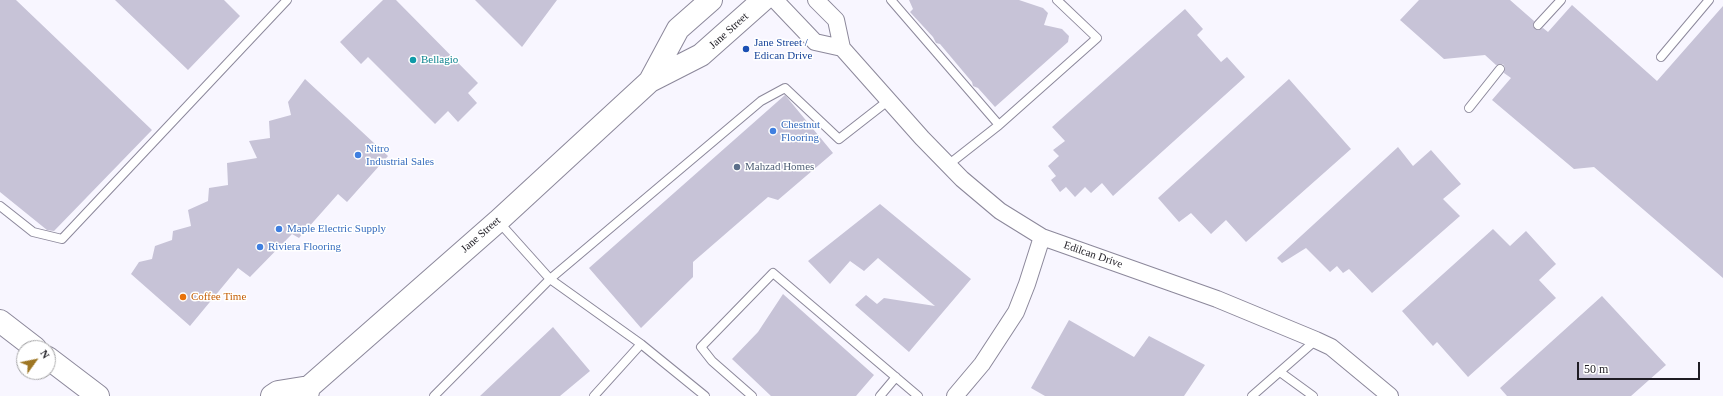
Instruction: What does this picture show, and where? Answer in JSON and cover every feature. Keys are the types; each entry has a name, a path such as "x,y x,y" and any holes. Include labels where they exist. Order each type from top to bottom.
{"main road":[{"name":"Jane Street","path":"650,81 678,29 711,0"},
{"name":"Jane Street","path":"272,396 278,392 308,391 498,221 650,81 701,55 763,0"},
{"path":"0,321 25,340"},
{"path":"56,364 98,396"}],"street":[{"path":"775,0 815,42 842,48 836,20 816,0"},
{"name":"Edilcan Drive","path":"842,48 948,165 962,179 1000,211 1042,237 1217,299 1331,347 1390,396"},
{"path":"961,394 1016,312 1028,284 1042,237"}],"lane":[{"path":"0,206 33,232 62,239 287,0"},
{"path":"891,0 999,124"},
{"path":"948,165 999,124 1097,38 1057,0"},
{"path":"1538,25 1562,0"},
{"path":"1661,57 1709,0"},
{"path":"1469,108 1500,69"},
{"path":"434,396 550,279 761,101 785,88 839,139 889,100"},
{"path":"498,221 550,279 641,344 704,396"},
{"path":"752,396 712,361 701,347 772,273 918,396"},
{"path":"1252,396 1316,340"},
{"path":"594,396 641,344"},
{"path":"1280,372 1313,396"},
{"path":"880,396 896,377"}],"building":[{"path":"0,0 16,0 152,130 54,231 47,230 0,192"},
{"path":"115,0 224,0 240,16 188,70"},
{"name":"Bellagio","path":"383,0 396,0 478,83 468,93 477,103 458,122 448,111 435,124 368,57 361,64 340,42"},
{"path":"475,0 557,0 522,47"},
{"path":"909,0 1019,0 1043,8 1048,13 1044,25 1062,29 1069,36 1068,42 995,107 978,88 973,86 972,82 940,44 936,43 933,37 910,12 913,9"},
{"path":"1419,0 1510,0 1534,21 1533,26 1535,29 1539,30 1543,28 1548,32 1572,5 1657,81 1723,6 1723,278 1594,167 1574,169 1492,100 1511,78 1504,73 1505,67 1503,64 1496,65 1485,55 1444,59 1400,20"},
{"path":"1185,9 1203,29 1197,35 1221,62 1227,57 1245,77 1113,196 1102,183 1091,193 1085,187 1075,197 1066,187 1060,192 1051,180 1056,176 1048,166 1059,156 1053,150 1065,141 1052,127"},
{"path":"305,79 388,156 347,202 338,194 299,238 292,234 250,277 238,268 190,326 131,274 139,262 152,259 155,246 172,240 173,231 191,226 188,210 208,201 209,188 228,185 227,163 257,158 249,141 270,138 269,121 291,115 288,102"},
{"path":"1289,79 1351,149 1246,242 1226,220 1211,234 1191,213 1179,222 1158,198"},
{"path":"785,95 833,153 778,200 768,197 693,262 693,277 641,328 589,268"},
{"path":"1398,147 1413,166 1431,150 1461,184 1443,199 1460,216 1372,293 1349,269 1343,273 1337,266 1330,272 1306,248 1282,263 1277,258"},
{"path":"880,204 971,279 909,352 855,305 866,295 877,304 884,298 935,306 878,258 864,271 850,261 830,284 808,261"},
{"path":"1493,229 1510,246 1526,231 1556,264 1539,280 1556,298 1468,377 1437,342 1433,346 1402,311"},
{"path":"783,294 874,375 856,396 771,396 732,359 758,332"},
{"path":"1602,296 1666,365 1631,396 1507,396 1500,388"},
{"path":"1069,320 1134,357 1149,336 1205,365 1184,396 1045,396 1031,388"},
{"path":"553,327 590,371 560,396 480,396"}],"place":[{"name":"Jane Street / Edican Drive","path":"746,49"},
{"name":"Bellagio","path":"413,60"},
{"name":"Chestnut Flooring","path":"773,131"},
{"name":"Nitro Industrial Sales","path":"358,155"},
{"name":"Mahzad Homes","path":"737,167"},
{"name":"Maple Electric Supply","path":"279,229"},
{"name":"Riviera Flooring","path":"260,247"},
{"name":"Coffee Time","path":"183,297"}]}
